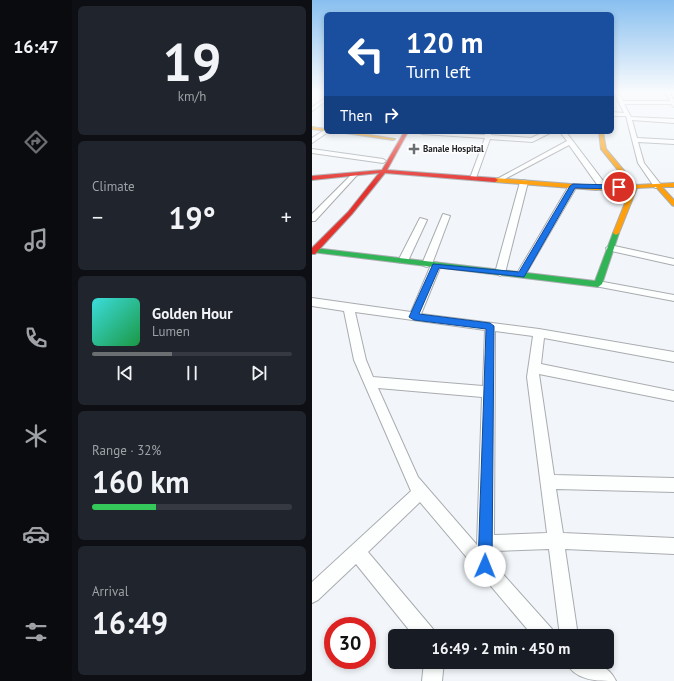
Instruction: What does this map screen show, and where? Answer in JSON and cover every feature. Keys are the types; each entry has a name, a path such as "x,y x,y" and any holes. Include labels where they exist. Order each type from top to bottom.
{"street":[{"path":"631,124 641,163 674,204"},
{"path":"312,128 324,130"},
{"path":"312,141 324,132"},
{"path":"368,134 395,136 380,171"},
{"path":"313,248 380,171 405,134"},
{"path":"463,134 488,135 532,151 570,142"},
{"path":"499,180 532,151 547,134"},
{"path":"564,134 604,188"},
{"path":"601,134 604,149 635,187"},
{"path":"473,178 488,135"},
{"path":"635,140 674,142"},
{"path":"312,151 383,161"},
{"path":"312,178 380,171 604,188 674,185"},
{"path":"312,219 355,174"},
{"path":"500,273 524,182"},
{"path":"521,275 573,186"},
{"path":"598,284 610,248 635,187"},
{"path":"414,317 432,265 446,216"},
{"path":"403,262 423,220"},
{"path":"313,248 403,262 598,284 674,298"},
{"path":"610,248 674,262"},
{"path":"312,302 539,333 674,358"},
{"path":"348,308 360,360 413,482 539,629"},
{"path":"485,566 490,326"},
{"path":"539,333 532,377 568,629"},
{"path":"534,368 674,396"},
{"path":"370,382 488,392"},
{"path":"548,482 674,485"},
{"path":"312,594 421,491"},
{"path":"485,543 556,541 674,546"},
{"path":"357,552 420,629"},
{"path":"432,681 433,669"},
{"path":"587,669 606,681"}],"traffic: fast":[{"path":"314,250 598,284 616,233"}],"traffic: slow":[{"path":"312,128 324,130"},
{"path":"355,134 393,139"},
{"path":"601,134 604,149 635,187 616,233"},
{"path":"495,180 596,188 674,185"},
{"path":"658,186 674,204"}],"traffic: jam":[{"path":"312,252 350,213 383,172 405,134"},
{"path":"312,178 377,171 495,180"}],"place":[{"name":"Banale Hospital","path":"414,149"}],"route":[{"path":"485,566 490,326 414,317 436,265 521,275 573,186 596,188 619,187"}]}
